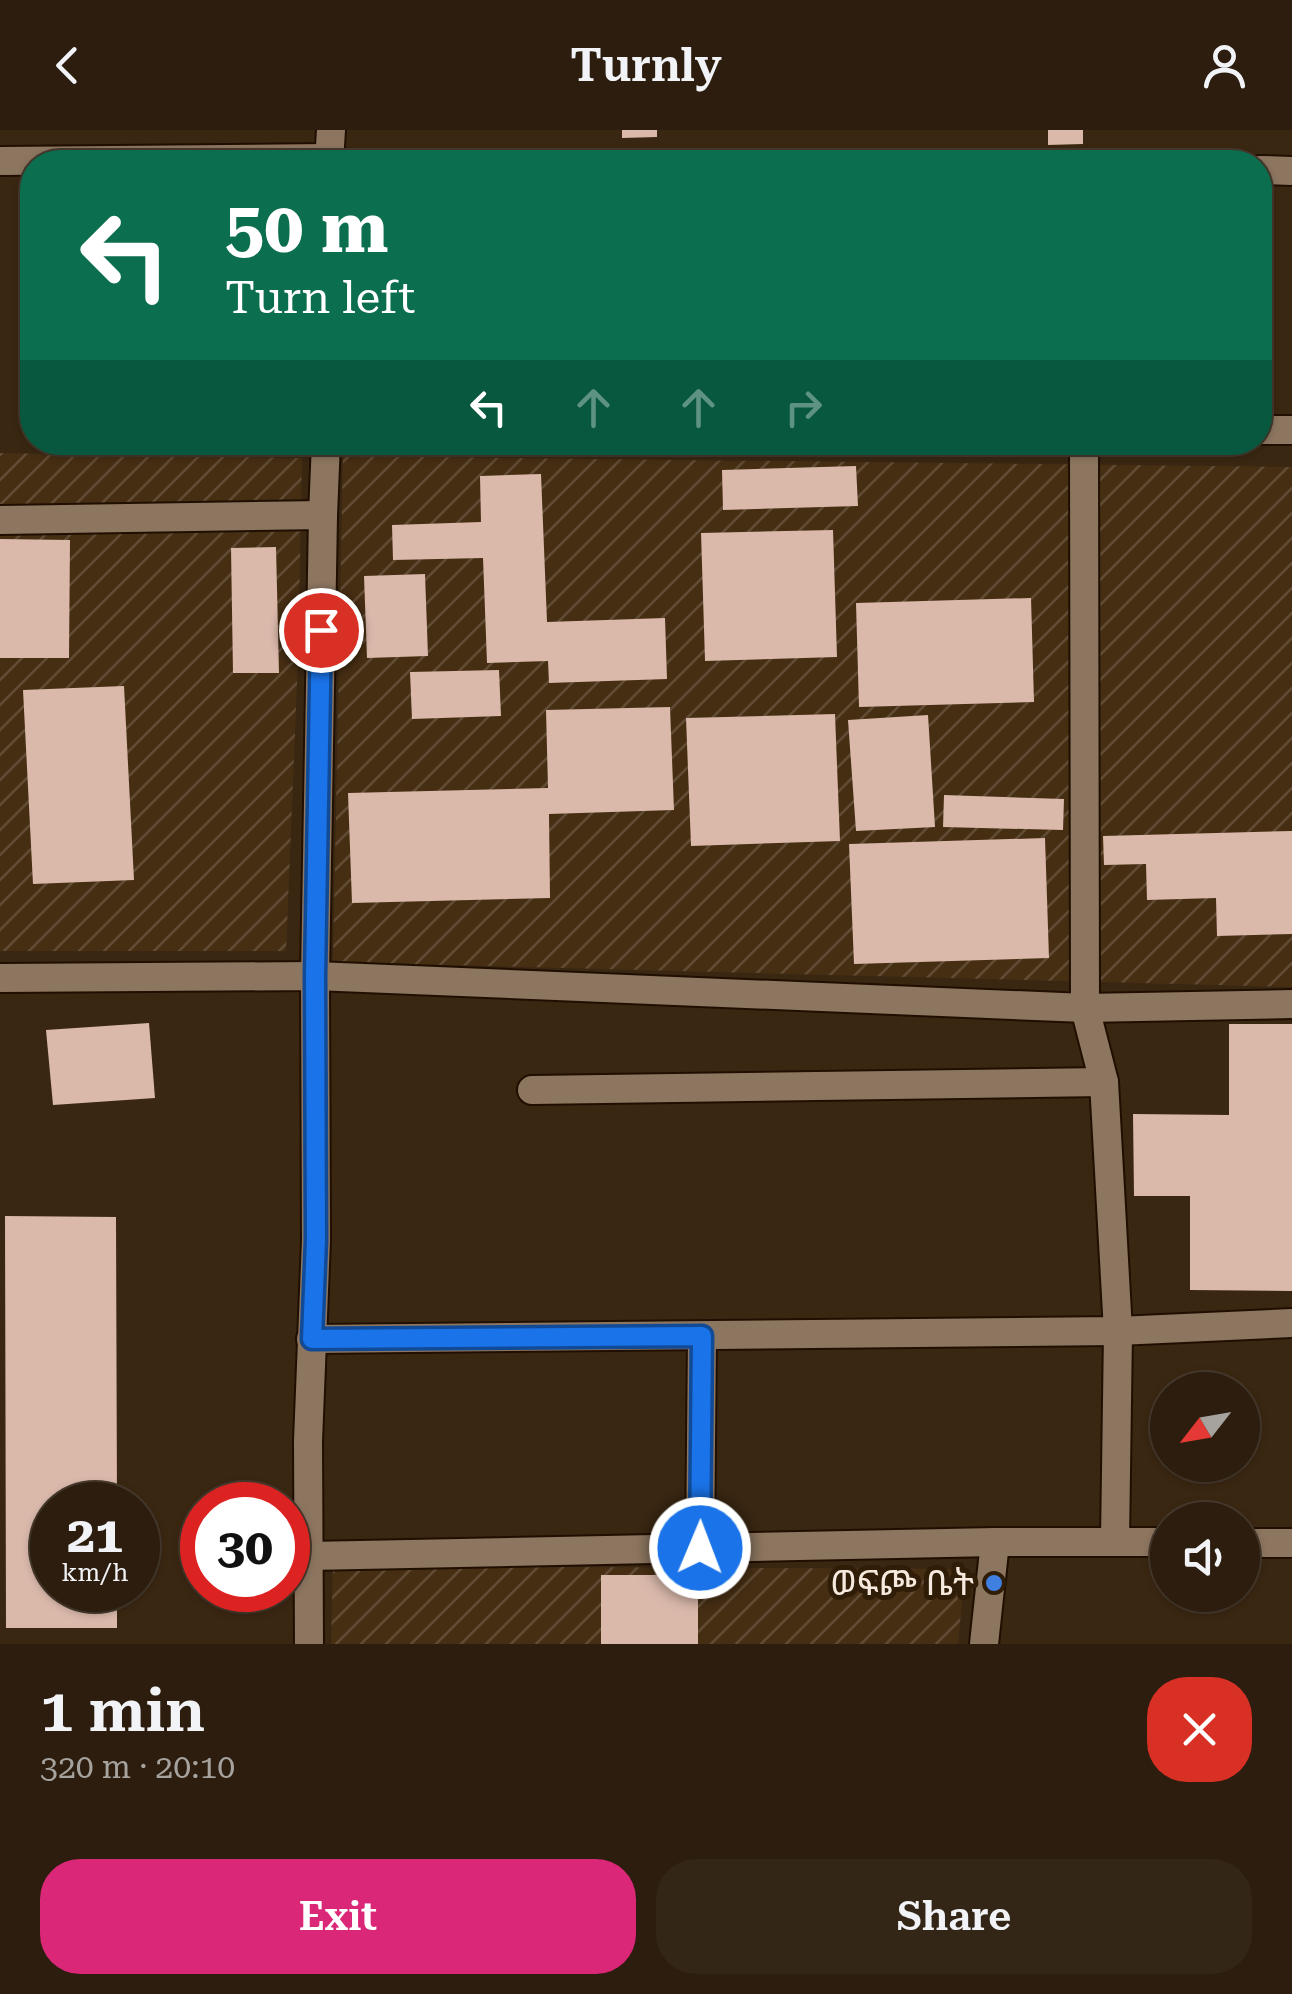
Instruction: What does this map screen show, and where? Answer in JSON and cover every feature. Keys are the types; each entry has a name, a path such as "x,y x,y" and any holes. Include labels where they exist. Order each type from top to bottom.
{"street":[{"path":"308,1482 316,1240 315,976 325,455"},
{"path":"1084,455 1085,1008 1104,1082 1118,1331 1115,1541"},
{"path":"0,520 323,515"},
{"path":"0,978 315,976 1085,1008 1292,1004"},
{"path":"532,1090 1104,1082"},
{"path":"312,1339 1118,1331 1292,1323"},
{"path":"700,1548 702,1336"},
{"path":"984,1644 995,1542"},
{"path":"310,1556 1150,1542"},
{"path":"1260,1542 1292,1543"},
{"path":"309,1612 309,1644"}],"shaded area":[{"path":"0,453 302,458 286,951 0,951"},
{"path":"343,456 1292,467 1292,987 333,962"},
{"path":"333,1566 965,1569 958,1644 331,1644"}],"building":[{"path":"622,130 657,130 657,137 622,138"},
{"path":"1048,130 1083,130 1083,144 1048,145"},
{"path":"856,466 858,506 723,510 722,470"},
{"path":"541,474 547,622 665,618 667,679 549,683 548,661 487,663 483,558 393,560 392,525 481,522 480,476"},
{"path":"833,530 837,657 705,661 701,533"},
{"path":"0,539 70,540 69,658 0,658"},
{"path":"276,547 279,673 233,673 231,548"},
{"path":"425,574 428,656 367,658 364,576"},
{"path":"1031,598 1034,702 859,707 856,603"},
{"path":"499,670 501,716 412,719 410,672"},
{"path":"124,686 134,880 33,884 23,690"},
{"path":"670,707 674,810 549,814 550,898 352,903 348,793 548,788 546,710"},
{"path":"835,714 840,841 691,846 686,718"},
{"path":"928,715 935,827 856,831 848,720"},
{"path":"944,795 1064,799 1063,830 943,827"},
{"path":"1292,831 1292,934 1217,936 1216,898 1147,900 1146,864 1104,865 1103,836"},
{"path":"1045,838 1049,958 854,964 849,844"},
{"path":"149,1023 155,1098 53,1105 46,1030"},
{"path":"1229,1024 1292,1024 1292,1291 1190,1290 1190,1196 1134,1196 1133,1114 1229,1115"},
{"path":"5,1216 116,1217 117,1482 30,1482 30,1612 117,1612 117,1628 6,1628"},
{"path":"601,1575 698,1575 698,1644 601,1644"}],"place":[{"name":"ወፍጮ ቤት","path":"994,1583"}],"route":[{"path":"321,630 312,1339 702,1336 700,1548"}]}
